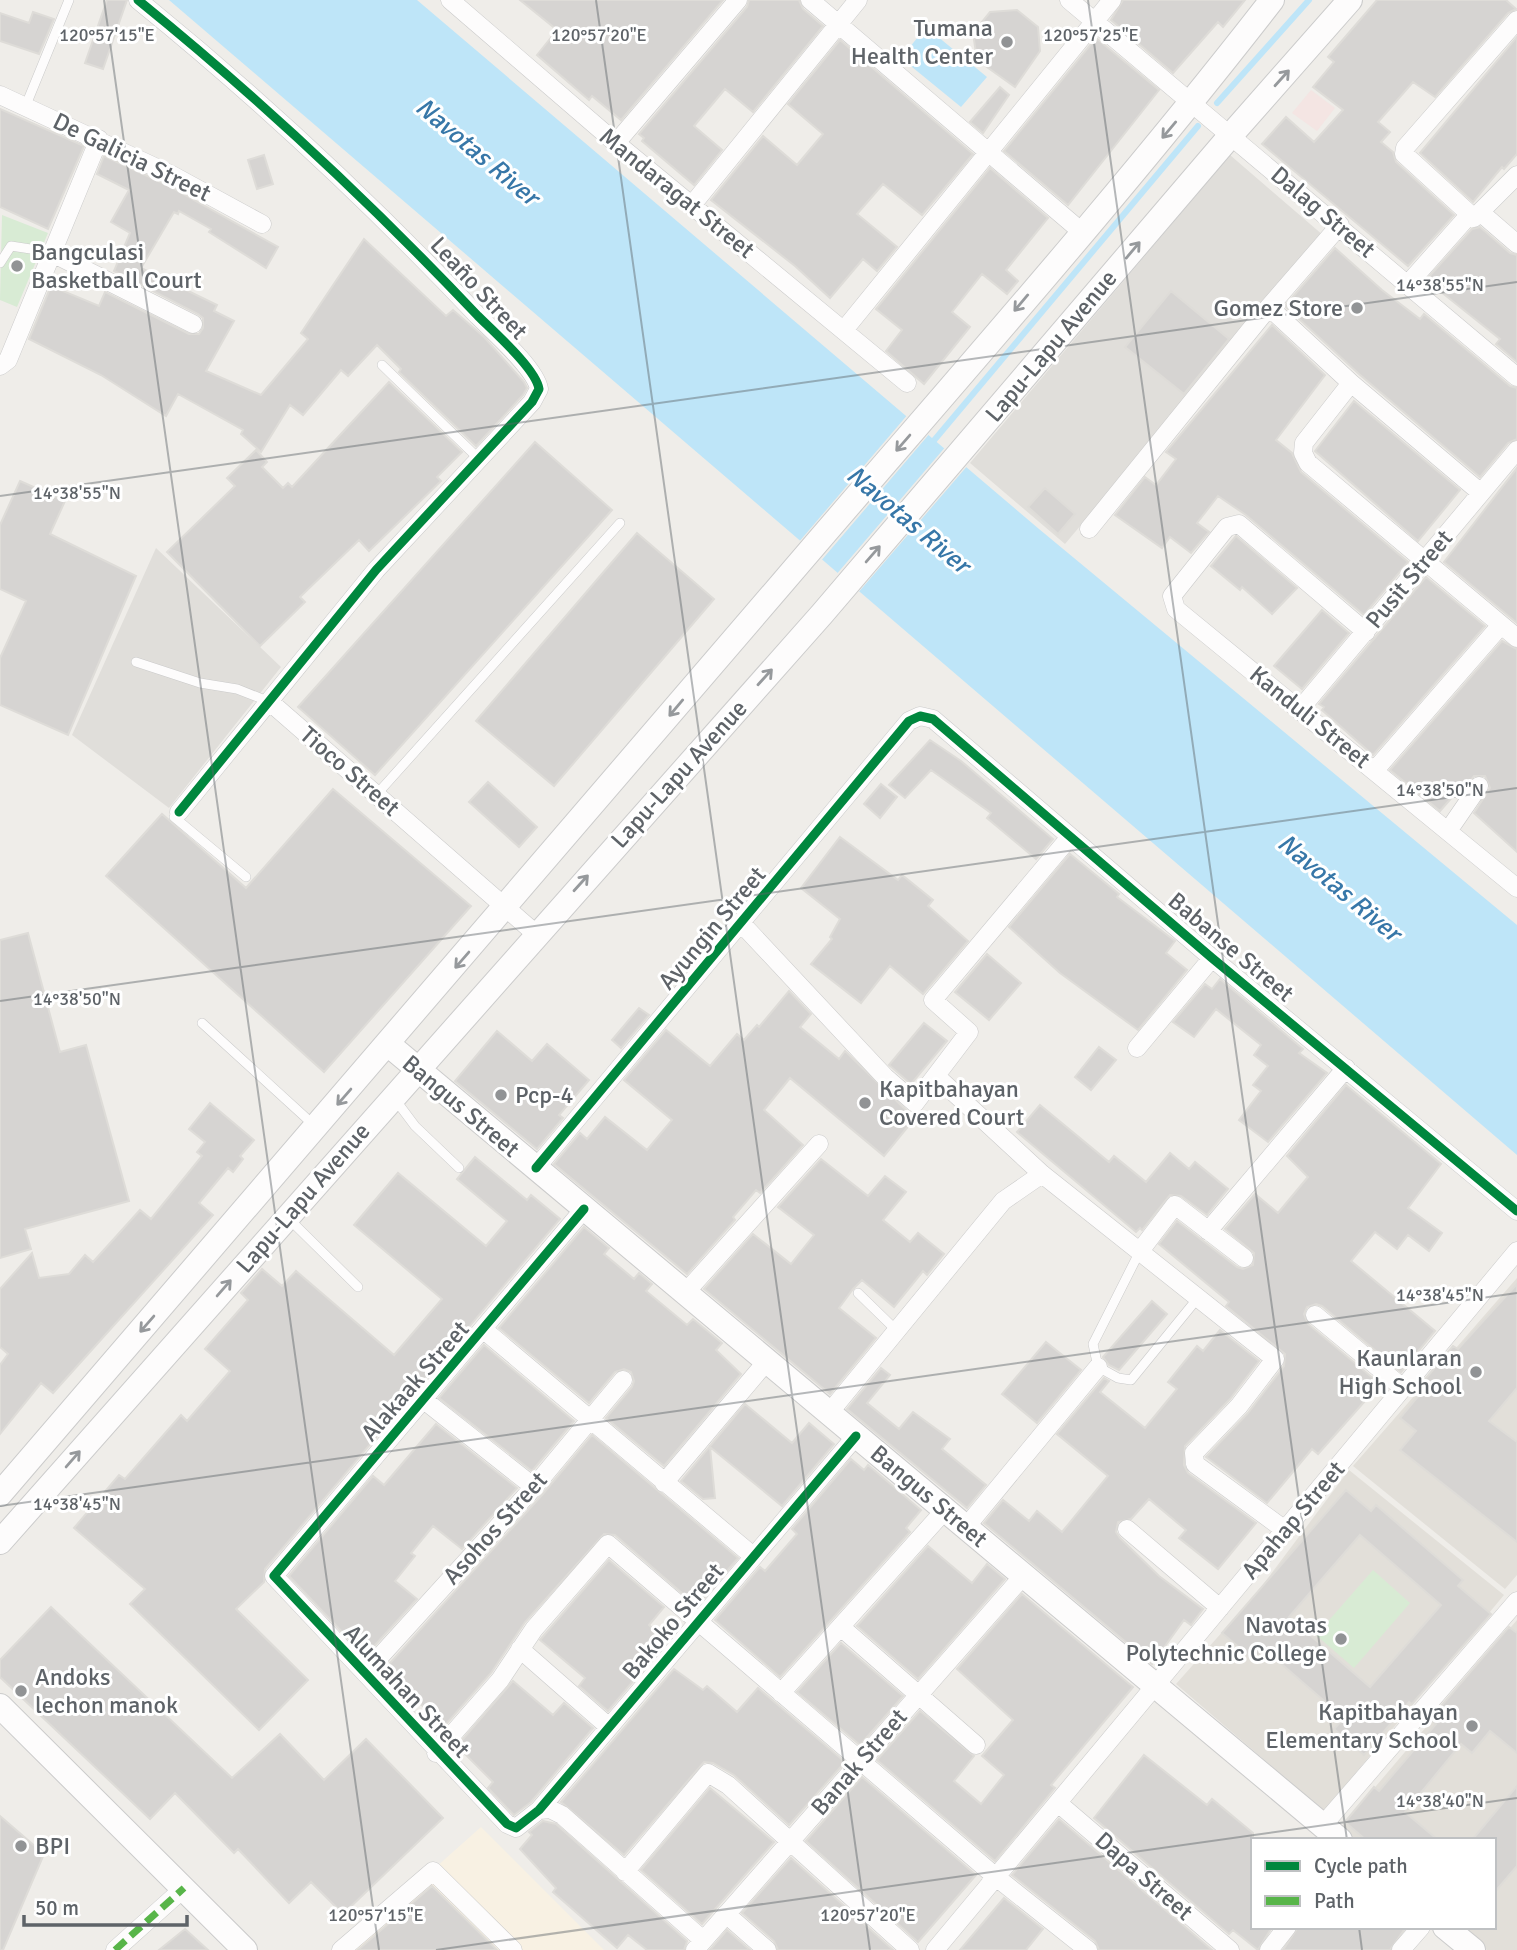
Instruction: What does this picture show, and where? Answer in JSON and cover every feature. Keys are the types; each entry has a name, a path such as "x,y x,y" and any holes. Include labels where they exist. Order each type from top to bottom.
{"main road":[{"name":"Lapu-Lapu Avenue","path":"0,1494 507,908 1193,102 1272,0"},
{"name":"Lapu-Lapu Avenue","path":"0,1542 828,606 1350,0"},
{"name":"Bangus Street","path":"388,1045 1331,1832"},
{"path":"0,1706 245,1950"},
{"path":"1447,1929 1473,1950"}],"street":[{"name":"Leaño Street","path":"138,0 237,81 414,248 517,356 539,384 538,395 376,570 270,702"},
{"name":"Mandaragat Street","path":"450,0 616,143 907,383"},
{"path":"616,143 738,0"},
{"path":"810,0 1082,232"},
{"path":"692,205 858,0"},
{"name":"Dalag Street","path":"1069,0 1340,225 1517,377"},
{"path":"844,330 1112,0"},
{"path":"1517,20 1405,148 1406,159 1517,244"},
{"name":"De Galicia Street","path":"0,95 99,139 262,224"},
{"path":"1,366 8,360 50,252 99,139"},
{"path":"1408,284 1475,213 1517,175"},
{"path":"1089,529 1269,307 1340,225"},
{"path":"50,252 193,324"},
{"path":"1269,307 1351,383 1481,493"},
{"path":"1351,383 1308,437 1303,453 1308,464 1426,559 1517,638"},
{"name":"Pusit Street","path":"1301,708 1517,450"},
{"name":"Kanduli Street","path":"1366,632 1239,524 1227,527 1171,596 1176,609 1301,708 1517,888"},
{"path":"1375,770 1501,625"},
{"path":"179,812 270,702"},
{"name":"Tioco Street","path":"270,702 536,934"},
{"name":"Babanse Street","path":"920,716 933,719 1212,958 1517,1211"},
{"name":"Ayungin Street","path":"536,1168 909,721 920,716"},
{"path":"1448,831 1479,786"},
{"path":"741,924 884,1077 915,1103 969,1032 933,1000 1070,837"},
{"path":"1137,1048 1212,958"},
{"path":"1208,1231 1346,1068"},
{"path":"936,1076 1042,1174 1275,1359 1239,1406 1194,1453 1195,1465 1285,1530"},
{"path":"685,1293 818,1144"},
{"path":"830,1413 1003,1200 1042,1174"},
{"path":"1140,1251 1175,1205 1244,1258"},
{"name":"Alakaak Street","path":"274,1576 584,1209"},
{"name":"Apahap Street","path":"935,1950 1517,1251"},
{"path":"1315,1315 1403,1388"},
{"path":"484,1330 581,1409 588,1421 753,1556"},
{"path":"664,1483 767,1361"},
{"path":"966,1527 1098,1367"},
{"name":"Asohos Street","path":"365,1673 534,1487 623,1380"},
{"path":"424,1400 534,1487"},
{"name":"Bakoko Street","path":"516,1828 538,1810 856,1436"},
{"path":"781,1693 945,1510"},
{"path":"1127,1529 1220,1608"},
{"path":"436,1753 500,1680 534,1629 608,1544 996,1877 1088,1950"},
{"name":"Banak Street","path":"699,1945 791,1842 858,1760 1024,1575"},
{"name":"Alumahan Street","path":"274,1576 436,1753 506,1824 516,1828"},
{"path":"1331,1832 1517,1601"},
{"path":"842,1628 976,1745"},
{"path":"520,1649 609,1727"},
{"path":"625,1872 708,1773 728,1785 910,1950"},
{"name":"Dapa Street","path":"1058,1803 1230,1950"},
{"path":"538,1810 551,1809 562,1815 699,1945"},
{"path":"341,1950 433,1871 513,1950"},
{"path":"115,1950 184,1888"},
{"path":"726,1914 767,1950"},
{"path":"1269,1950 1285,1929"},
{"path":"1401,1950 1419,1929"}],"lane":[{"path":"26,105 69,0"},
{"path":"0,263 11,246 50,252"},
{"path":"382,365 479,459"},
{"path":"377,794 620,523"},
{"path":"136,662 200,682 237,689 270,702"},
{"path":"179,812 174,817 246,877"},
{"path":"202,1023 317,1128"},
{"path":"393,1097 415,1126 459,1168"},
{"path":"287,1217 358,1287"},
{"path":"1140,1251 1093,1344 1098,1367 1118,1378 1132,1380 1197,1299"},
{"path":"858,1293 897,1330"}],"shaded area":[{"path":"1311,90 1335,108 1317,131 1292,113"},
{"path":"1230,155 1324,236 1065,544 970,463"},
{"path":"156,548 281,667 169,808 72,735"},
{"name":"Kaunlaran High School","path":"1517,1278 1517,1575 1505,1589 1353,1466"},
{"name":"Navotas Polytechnic College","path":"1349,1470 1504,1595 1324,1811 1176,1684 1256,1594"},
{"name":"Kapitbahayan Elementary School","path":"1517,1620 1517,1950 1487,1950 1461,1929 1496,1929 1496,1838 1344,1838 1337,1832"},
{"path":"481,1827 604,1950 343,1950"}],"green space":[{"name":"Bangculasi Basketball Court","path":"2,215 48,233 17,307 0,300"},
{"path":"1373,1570 1410,1603 1354,1668 1316,1635"}],"water":[{"name":"Navotas River","path":"169,0 417,0 1039,529 1517,925 1517,1155"},
{"path":"926,27 987,77 961,107 901,58"}],"pier":[{"path":"909,413 931,432 820,562 798,543"},
{"path":"947,445 969,464 857,594 835,576"}],"building":[{"path":"107,0 127,0 103,69 85,63"},
{"path":"520,0 723,0 621,120 592,96 589,100 537,55 557,30"},
{"path":"749,0 799,0 803,9 823,26 753,112 725,89 694,126 722,150 694,185 642,141 644,138 639,134 747,7"},
{"path":"1123,0 1245,0 1223,27 1218,22 1173,73 1111,20"},
{"path":"1377,0 1506,0 1516,9 1508,13 1435,97 1413,82 1378,122 1390,132 1381,142 1393,152 1396,162 1454,215 1408,266 1262,144 1286,117 1314,142 1343,110 1313,87 1334,62 1328,57"},
{"name":"Tumana Health Center","path":"1017,10 1038,27 1040,51 1015,87 977,60 973,33 990,12"},
{"path":"33,12 54,19 39,54 0,41 0,13 29,23"},
{"path":"1517,37 1517,154 1504,169 1502,167 1473,202 1420,153"},
{"path":"1096,38 1159,90 1068,205 1004,151"},
{"path":"840,40 973,154 922,215 883,184 857,214 897,247 877,271 863,259 830,298 795,266 711,200 763,136 797,165 823,134 788,104"},
{"path":"1000,87 1009,95 983,133 970,122"},
{"path":"0,109 84,146 48,229 0,207"},
{"path":"264,155 273,184 257,189 248,160"},
{"path":"104,156 167,185 278,247 266,268 209,232 211,229 179,211 178,214 174,212 141,268 217,305 214,311 234,321 206,371 261,395 308,339 301,333 364,239 446,316 453,310 484,337 527,388 476,446 399,372 401,369 377,345 348,376 341,370 303,415 290,405 261,452 241,434 243,430 178,394 166,416 101,375 29,339 51,286 99,306 105,292 189,334 199,334 203,328 203,318 198,314 114,271 130,233 111,222 129,190 97,174"},
{"path":"990,168 1048,218 1006,270 1018,281 1007,294 982,274 952,312 970,327 924,384 886,351 902,330 876,309"},
{"path":"1480,227 1510,253 1517,255 1517,362 1496,344 1500,339 1426,280 1472,229"},
{"path":"1335,248 1382,290 1420,319 1424,314 1510,386 1517,388 1517,439 1508,443 1480,477 1359,374 1285,306"},
{"path":"1171,291 1229,339 1184,394 1125,347"},
{"path":"1272,325 1325,375 1276,440 1292,453 1301,472 1408,562 1364,615 1246,515 1218,496 1197,523 1209,532 1191,553 1170,537 1162,548 1115,515 1145,477 1156,485 1176,459 1166,452"},
{"path":"389,382 462,452 437,477 441,481 369,551 359,540 300,597 305,602 260,646 167,552 235,486 227,478 256,450 267,462 262,467 283,488 288,483 292,487"},
{"path":"1354,401 1460,490 1418,541 1315,451"},
{"path":"535,442 612,510 375,775 298,707"},
{"path":"1517,468 1517,623 1444,562"},
{"path":"20,481 65,501 50,534 136,576 68,735 0,705 0,658 26,601 0,589 0,525"},
{"path":"1045,488 1075,514 1058,534 1028,507"},
{"path":"637,533 714,599 554,786 476,721"},
{"path":"1236,536 1297,588 1272,614 1242,587 1240,590 1211,566"},
{"path":"1426,577 1485,626 1373,755 1322,710 1324,707 1319,704"},
{"path":"1322,610 1349,633 1302,689 1274,666"},
{"path":"1502,641 1517,649 1517,852 1474,813 1490,788 1485,776 1474,776 1457,798 1454,795 1440,811 1390,770"},
{"path":"930,740 961,761 1053,839 1036,859 987,818 991,813 931,770 905,798 889,785"},
{"path":"488,782 537,827 519,847 469,802"},
{"path":"881,784 897,797 880,818 864,804"},
{"path":"333,789 471,906 324,1072 106,876 162,814 246,888"},
{"path":"840,837 898,880 902,875 933,900 928,906 968,941 923,994 890,966 861,1003 811,964 832,939 830,937 840,919 801,888"},
{"path":"1070,854 1119,894 1117,897 1175,941 1166,953 1187,970 1138,1030 1060,973 1009,927"},
{"path":"28,933 60,1052 86,1045 129,1201 25,1229 31,1249 0,1258 0,940"},
{"path":"987,954 1021,983 989,1020 955,992"},
{"path":"1220,979 1303,1049 1299,1053 1327,1073 1268,1142 1239,1120 1261,1091 1253,1085 1268,1066 1254,1055 1261,1045 1216,1009 1194,1037 1173,1022 1205,984 1212,989"},
{"path":"789,991 811,1014 800,1027 839,1059 845,1051 908,1112 919,1113 884,1156 790,1078 764,1110 803,1145 760,1193 756,1190 733,1217 735,1220 687,1274 554,1164 580,1133 587,1139 605,1117 647,1150 672,1120 624,1080 666,1030 710,1066 737,1034 744,1040 757,1025 759,1027"},
{"path":"639,1008 649,1015 621,1048 612,1040"},
{"path":"924,1023 947,1041 911,1084 889,1065"},
{"path":"497,1031 532,1061 547,1044 589,1080 559,1115 563,1118 537,1149 455,1081"},
{"path":"1099,1047 1116,1060 1091,1090 1075,1077"},
{"path":"1346,1085 1441,1164 1408,1208 1442,1233 1429,1251 1408,1235 1397,1249 1375,1232 1351,1261 1435,1331 1401,1372 1322,1306 1316,1304 1307,1307 1304,1314 1308,1324 1380,1384 1318,1454 1312,1449 1267,1503 1206,1457 1248,1413 1284,1366 1285,1354 1226,1306 1229,1302 1159,1244 1177,1221 1237,1267 1243,1269 1253,1265 1254,1253 1225,1229 1255,1194 1278,1213 1308,1177 1287,1156"},
{"path":"210,1103 254,1140 240,1156 243,1159 233,1172 228,1168 199,1203 213,1215 53,1393 41,1383 0,1434 0,1365 8,1354 0,1347 0,1289 32,1253 39,1278 69,1274 85,1255 93,1262 140,1210 151,1219 202,1156 197,1152 205,1142 189,1129"},
{"path":"1040,1105 1109,1162 1114,1156 1146,1182 1170,1153 1189,1169 1195,1162 1228,1189 1207,1215 1181,1196 1170,1195 1142,1230 1140,1228 1136,1232 1017,1132"},
{"path":"475,1157 527,1200 531,1195 560,1219 265,1569 264,1582 236,1609 308,1680 259,1730 130,1604 145,1589 74,1528 119,1475 125,1479 181,1415 187,1421 230,1371 205,1349 248,1300 241,1293 262,1269 282,1286 296,1271 394,1355 442,1299 354,1225 398,1173 486,1246 507,1221 457,1179"},
{"path":"821,1159 868,1196 885,1176 906,1192 883,1220 910,1242 918,1233 944,1254 927,1275 923,1271 894,1307 862,1280 853,1289 839,1308 876,1338 830,1394 704,1289 753,1234 791,1264 814,1235 778,1207"},
{"path":"584,1227 609,1248 604,1254 634,1279 639,1273 652,1284 646,1291 687,1325 693,1319 722,1343 716,1350 741,1374 664,1466 606,1418 632,1387 634,1381 631,1372 624,1369 615,1372 589,1403 499,1328"},
{"name":"Kaunlaran High School","path":"1517,1284 1517,1388 1489,1421 1517,1442 1517,1542 1400,1450 1416,1431 1400,1418 1420,1394 1416,1390 1453,1346 1458,1349"},
{"path":"1152,1301 1167,1314 1119,1370 1109,1365 1103,1357"},
{"path":"1220,1330 1259,1361 1230,1399 1185,1446 1184,1465 1188,1473 1256,1523 1218,1569 1179,1538 1186,1530 1149,1499 1131,1519 1118,1522 1116,1532 1120,1538 1159,1576 1203,1609 1191,1625 1184,1620 1152,1664 984,1523 1003,1500 1029,1521 1037,1511 1062,1532 1108,1476 1057,1434 1104,1378 1109,1381 1100,1392 1145,1428 1177,1389 1168,1382 1197,1346 1203,1351"},
{"path":"1046,1342 1081,1370 1037,1423 1002,1394"},
{"path":"484,1345 574,1421 532,1471 439,1398"},
{"path":"881,1368 890,1375 867,1403 899,1429 913,1412 950,1439 942,1449 986,1485 967,1508 847,1409"},
{"path":"745,1404 792,1443 809,1423 834,1444 782,1506 710,1447 715,1498 703,1499 681,1481"},
{"path":"436,1424 517,1488 462,1549 433,1526 411,1553 415,1556 395,1581 417,1599 365,1656 289,1576 373,1476 384,1485"},
{"path":"592,1435 738,1558 697,1606 615,1535 604,1534 525,1622 491,1673 440,1731 433,1724 438,1718 410,1696 406,1700 381,1673 542,1495"},
{"path":"851,1459 864,1470 868,1465 921,1510 906,1528 910,1532 780,1677 715,1620 760,1567 765,1571 797,1534 792,1529"},
{"path":"1346,1490 1371,1511 1376,1505 1463,1580 1458,1586 1491,1614 1364,1755 1334,1729 1344,1718 1264,1649 1254,1660 1222,1633","holes":["1360,1535 1441,1605 1370,1687 1289,1617"]},
{"path":"928,1546 972,1583 987,1564 1005,1579 918,1679 857,1626"},
{"path":"609,1560 664,1607 649,1625 660,1636 649,1648 656,1654 608,1711 579,1686 585,1678 540,1640"},
{"path":"1022,1594 1133,1687 1051,1785 1055,1788 995,1861 877,1760 920,1711 974,1756 954,1781 981,1804 1004,1775 982,1756 1013,1720 957,1669"},
{"path":"51,1607 232,1778 280,1734 324,1780 366,1739 443,1818 343,1914 311,1882 289,1903 238,1849 234,1853 175,1793 150,1819 0,1677 0,1660"},
{"path":"1509,1627 1517,1633 1517,1753 1490,1731 1472,1753 1461,1744 1405,1812 1436,1838 1364,1838 1345,1822 1374,1787 1379,1791 1436,1724 1430,1719"},
{"path":"841,1643 903,1696 860,1745 797,1692"},
{"path":"674,1669 703,1690 707,1686 737,1712 758,1688 845,1762 789,1825 734,1775 713,1763 704,1762 624,1855 561,1802"},
{"path":"513,1681 553,1715 564,1703 593,1728 531,1802 514,1815 488,1788 493,1782 457,1746"},
{"path":"1144,1755 1207,1805 1212,1799 1253,1833 1251,1929 1271,1929 1258,1950 1233,1930 1229,1934 1094,1818"},
{"path":"862,1777 976,1875 918,1942 806,1841"},
{"path":"1517,1786 1517,1866 1496,1891 1496,1838 1474,1838"},
{"path":"710,1788 774,1842 702,1924 641,1870"},
{"path":"0,1816 44,1854 3,1950 0,1950"},
{"path":"1059,1819 1212,1950 1099,1950 1095,1941 1012,1875"},
{"path":"543,1821 556,1824 687,1941 684,1950 647,1950 628,1935 617,1948 553,1892 556,1888 520,1849 532,1835 529,1832"},
{"path":"791,1858 893,1950 778,1950 774,1941 742,1913"},
{"path":"432,1886 497,1950 358,1950"},
{"path":"1004,1898 1043,1929 1026,1950 960,1950"},
{"path":"185,1929 208,1950 159,1950"},
{"path":"1297,1929 1405,1929 1390,1950 1283,1950"},
{"path":"727,1930 750,1950 710,1950"}],"waterway":[{"path":"1217,103 1309,0"},
{"path":"931,444 1198,126"}],"marked path":[{"path":"115,1950 184,1888"}],"cycle path":[{"path":"138,0 271,113 355,192 513,351 530,371 539,389 532,402 376,570 179,812"},
{"path":"536,1168 909,721 920,716 933,719 1212,958 1517,1211"},
{"path":"584,1209 274,1576 507,1824 516,1828 539,1810 856,1436"}],"place":[{"name":"Tumana Health Center","path":"1007,42"},
{"name":"Bangculasi Basketball Court","path":"17,266"},
{"name":"Gomez Store","path":"1357,308"},
{"name":"Pcp-4","path":"501,1095"},
{"name":"Kapitbahayan Covered Court","path":"865,1103"},
{"name":"Kaunlaran High School","path":"1476,1372"},
{"name":"Navotas Polytechnic College","path":"1341,1639"},
{"name":"Andoks lechon manok","path":"21,1691"},
{"name":"Kapitbahayan Elementary School","path":"1472,1726"},
{"name":"BPI","path":"21,1846"}]}
